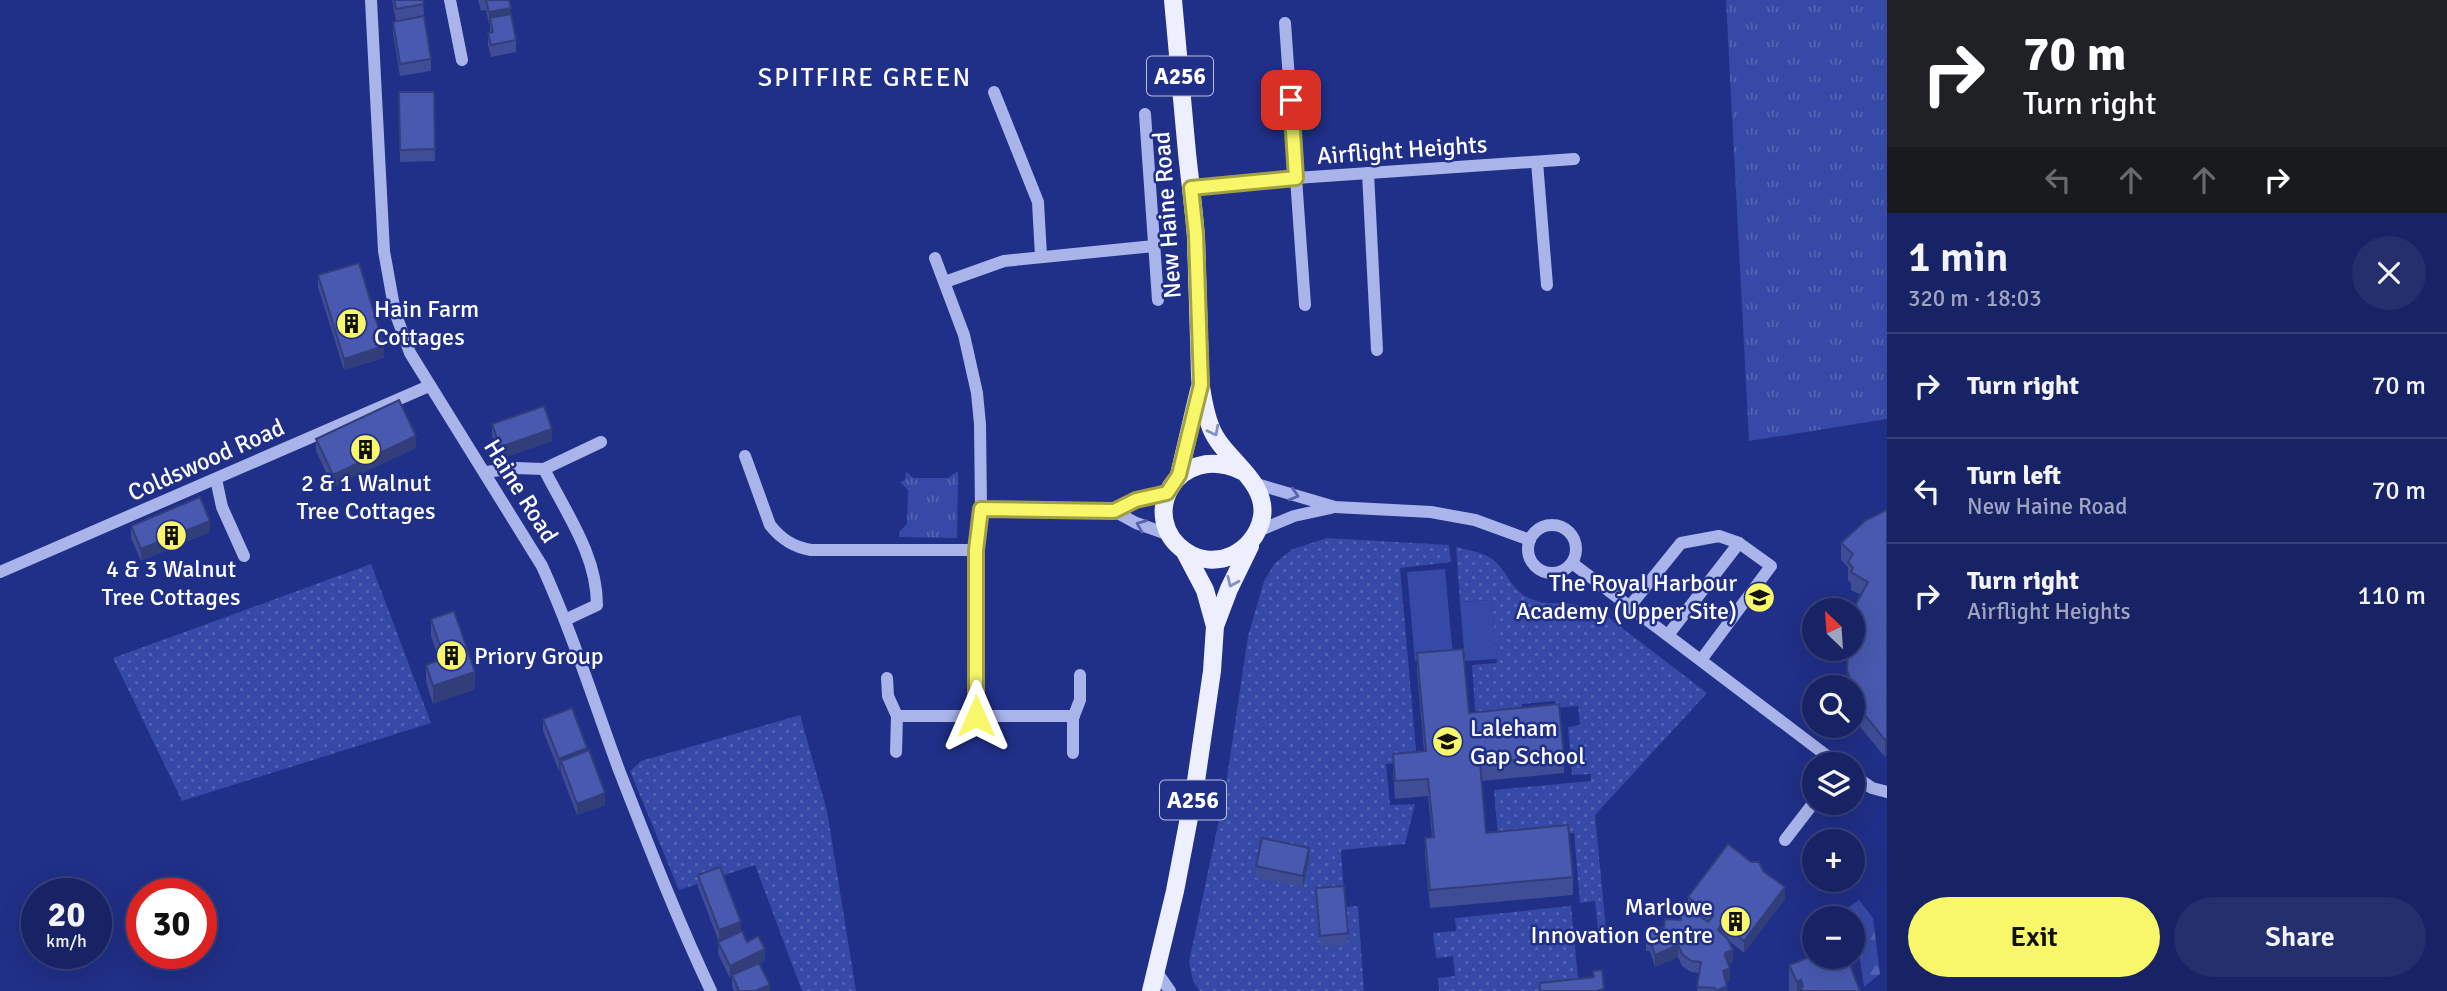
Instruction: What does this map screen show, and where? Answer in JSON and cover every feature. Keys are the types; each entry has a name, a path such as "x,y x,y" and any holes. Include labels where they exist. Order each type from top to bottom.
{"main road":[{"name":"New Haine Road","path":"1151,991 1175,891 1196,781 1212,671 1215,626 1229,589 1256,535 1262,515 1261,498 1211,429 1201,385 1196,235 1173,0"},
{"name":"New Haine Road","path":"1167,493 1179,475 1201,385"},
{"path":"1179,475 1193,466 1210,462 1227,464 1248,477"},
{"path":"1167,493 1165,521 1170,535"},
{"name":"New Haine Road","path":"1170,535 1185,552 1205,590 1215,626"},
{"path":"1185,552 1214,560 1236,554 1256,535"}],"street":[{"name":"Haine Road","path":"371,0 381,212 387,276 395,313 410,353 429,386 486,472 542,566 565,620 661,876 711,991"},
{"path":"450,0 462,60"},
{"path":"1285,23 1305,305"},
{"path":"994,92 1038,202 1041,256"},
{"path":"1145,114 1158,300"},
{"name":"Airflight Heights","path":"1191,188 1574,159"},
{"path":"1537,162 1547,285"},
{"path":"1367,173 1377,350"},
{"path":"945,282 1004,261 1154,246"},
{"path":"935,258 964,334 977,393 981,509 976,550 976,716"},
{"name":"Coldswood Road","path":"0,572 429,386"},
{"path":"486,472 515,468 544,470 600,442"},
{"path":"745,456 770,525 793,545 811,550 976,550"},
{"path":"544,470 589,558 597,584 597,606 565,620"},
{"path":"1248,477 1335,508"},
{"path":"216,479 222,507 244,556"},
{"path":"981,509 1114,511 1136,500 1167,493"},
{"path":"1256,535 1294,516 1335,508 1431,512 1475,520 1530,540"},
{"path":"1114,511 1136,523 1170,535"},
{"path":"1540,528 1564,528 1575,540 1577,547 1572,563 1560,572 1545,572 1532,563 1528,548 1530,540 1540,528"},
{"path":"1630,606 1681,543 1719,536 1739,543 1771,566 1701,660"},
{"path":"1668,635 1739,543"},
{"path":"1572,563 1822,752"},
{"path":"1073,752 1074,716 1080,700 1080,675"},
{"path":"887,678 888,696 897,716 896,752"},
{"path":"897,716 1074,716"},
{"path":"1865,783 1887,792"},
{"path":"1785,840 1804,815"},
{"path":"1156,971 1170,991"}],"green space":[{"path":"1726,0 1887,0 1887,419 1749,441"},
{"path":"906,471 913,478 948,478 958,471 957,538 899,537 899,532 907,524 908,490 900,482 905,480"},
{"path":"1327,538 1449,545 1451,562 1400,568 1417,761 1386,764 1390,805 1415,804 1405,844 1341,850 1345,907 1358,906 1364,991 1200,991 1193,981 1189,962 1225,791 1248,636 1264,581 1275,563 1293,549"},
{"path":"1456,547 1492,559 1502,568 1512,584 1529,598 1546,603 1576,605 1591,613 1596,608 1707,693 1595,815 1606,929 1598,930 1595,901 1580,903 1574,833 1498,839 1494,790 1591,781 1591,774 1572,775 1568,727 1580,725 1578,706 1556,708 1555,701 1522,704 1522,716 1476,721 1472,665 1497,663 1492,600 1460,602"},
{"path":"371,564 431,723 182,801 113,658"},
{"path":"1445,569 1453,657 1415,661 1407,572"},
{"path":"1492,600 1497,659 1465,661 1460,602"},
{"path":"800,715 827,811 856,991 802,991 755,865 679,890 630,771 641,761"},
{"path":"1859,900 1864,906 1851,906"},
{"path":"1571,906 1579,988 1548,991 1439,991 1438,978 1455,976 1453,956 1436,958 1433,933 1456,931 1455,918"},
{"path":"1865,908 1873,918 1880,974 1864,987 1861,969 1865,969"}],"building":[{"path":"394,0 423,0 424,4 396,9"},
{"path":"486,0 509,0 511,8 489,12"},
{"path":"511,14 516,40 491,45 488,33 493,32 490,18"},
{"path":"424,16 431,59 400,64 393,22"},
{"path":"399,92 434,92 435,149 400,150"},
{"name":"Hain Farm Cottages","path":"359,263 384,346 344,359 318,275"},
{"name":"2 & 1 Walnut Tree Cottages","path":"399,400 416,436 333,475 316,439"},
{"path":"544,406 552,429 500,447 492,424"},
{"path":"200,497 210,521 141,549 131,526"},
{"path":"1887,510 1885,740 1865,715 1865,675 1849,675 1847,670 1847,662 1866,662 1866,598 1859,598 1868,582 1851,572 1853,568 1848,562 1853,554 1841,543 1866,520"},
{"path":"454,611 475,672 433,686 426,665 444,658 431,619"},
{"path":"1463,649 1469,713 1559,704 1564,756 1480,763 1486,833 1568,825 1573,877 1430,890 1425,838 1434,837 1428,779 1395,781 1393,754 1426,751 1417,653"},
{"path":"572,708 587,748 559,759 543,719"},
{"path":"589,750 605,793 577,804 561,761"},
{"path":"1262,838 1309,848 1303,876 1256,866"},
{"name":"Marlowe Innovation Centre","path":"1728,844 1751,862 1759,862 1763,871 1785,887 1744,941 1722,923 1718,930 1727,938 1733,950 1725,953 1730,968 1723,971 1727,986 1716,991 1715,988 1697,987 1701,962 1691,961 1682,954 1678,945 1655,955 1650,939 1646,939 1649,926 1662,928 1665,919 1681,920 1681,912 1694,912 1708,922 1713,916 1688,897"},
{"path":"720,867 741,922 719,930 698,875"},
{"path":"1344,886 1348,933 1320,936 1316,888"},
{"path":"742,931 747,942 758,936 765,949 730,966 718,942"},
{"path":"1802,960 1802,969 1852,969 1860,991 1802,991 1801,980 1797,982 1789,965"},
{"path":"759,963 770,985 755,991 739,991 732,975"},
{"path":"1602,970 1604,989 1599,991 1540,991 1540,983 1594,977 1593,971"}],"place":[{"name":"Hain Farm Cottages","path":"351,323"},
{"name":"2 & 1 Walnut Tree Cottages","path":"366,449"},
{"name":"4 & 3 Walnut Tree Cottages","path":"171,535"},
{"name":"The Royal Harbour Academy (Upper Site)","path":"1760,597"},
{"name":"Priory Group","path":"451,656"},
{"name":"Laleham Gap School","path":"1447,742"},
{"name":"Marlowe Innovation Centre","path":"1736,921"}],"district":[{"name":"SPITFIRE GREEN","path":"865,78"}],"route":[{"path":"976,716 976,550 981,509 1114,511 1136,500 1167,493 1179,475 1201,385 1196,235 1191,188 1296,178 1291,100"}]}
